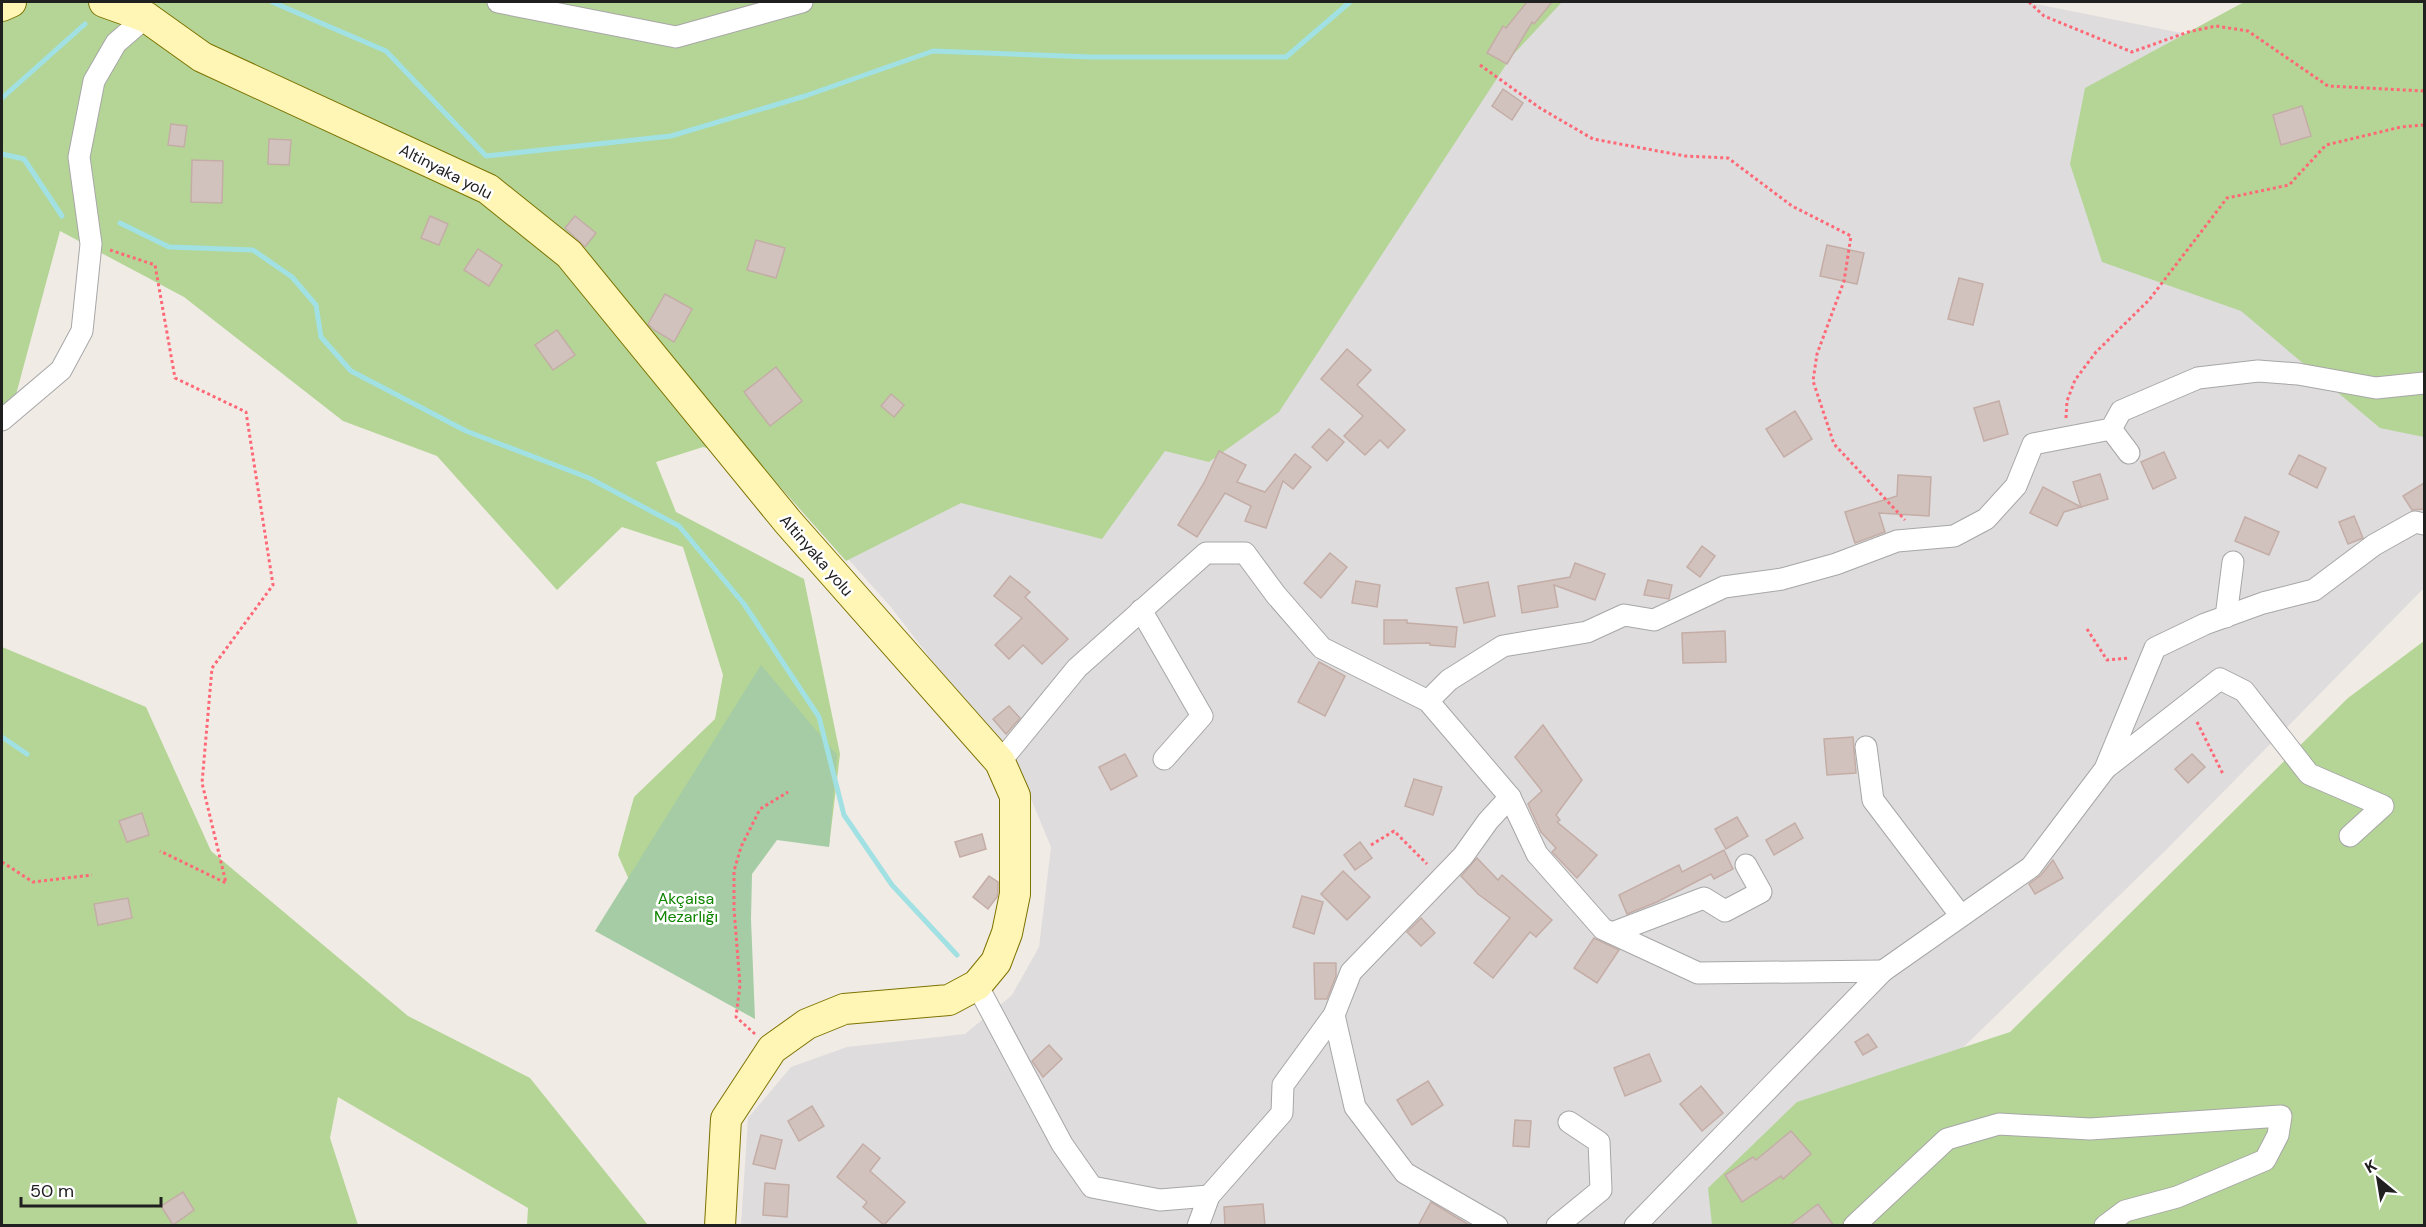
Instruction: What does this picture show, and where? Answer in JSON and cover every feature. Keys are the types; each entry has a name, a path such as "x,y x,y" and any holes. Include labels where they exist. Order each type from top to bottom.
{"main road":[{"path":"2,6 11,2"},
{"name":"Altinyaka yolu","path":"104,2 146,17 202,57 488,189 569,254 788,522 1000,762 1015,796 1015,894 1007,933 996,962 977,985 949,1000 844,1009 807,1024 772,1049 726,1119 720,1226"}],"street":[{"path":"498,2 676,37 802,2"},
{"path":"2,420 61,370 82,331 91,244 79,157 94,81 116,43 146,17"},
{"path":"1428,701 1456,675 1503,646 1587,632 1624,615 1654,620 1724,587 1782,579 1836,564 1897,541 1954,536 1986,519 2016,486 2033,444 2111,429 2121,411 2198,378 2258,371 2298,374 2376,388 2424,383"},
{"path":"2111,429 2129,453"},
{"path":"1635,1226 1883,971 2031,867 2105,769 2155,648 2205,624 2263,603 2314,590 2374,545 2415,522 2424,524"},
{"path":"1000,762 1077,668 1206,553 1245,553 1276,595 1322,648 1428,701 1510,796 1537,854 1603,929 1698,973 1883,971"},
{"path":"2226,617 2233,562"},
{"path":"1141,610 1202,716 1164,759"},
{"path":"2105,769 2220,679 2244,691 2309,774 2383,806 2350,836"},
{"path":"1866,747 1873,800 1961,916"},
{"path":"1198,1226 1209,1196 1282,1113 1283,1085 1334,1015 1351,972 1463,856 1488,821 1510,796"},
{"path":"1612,933 1704,898 1725,911 1761,892 1746,865"},
{"path":"977,985 1062,1144 1092,1187 1160,1200 1209,1196"},
{"path":"1334,1015 1355,1107 1406,1173 1484,1222"},
{"path":"1854,1226 1947,1138 1999,1124 2090,1129 2281,1116 2278,1135 2265,1160 2177,1197 2125,1211 2105,1226"},
{"path":"1557,1226 1601,1190 1599,1142 1569,1122"}],"path":[{"path":"2029,2 2044,16 2132,52 2188,32 2216,26 2248,31 2328,86 2424,91"},
{"path":"1480,65 1540,108 1593,139 1685,156 1728,158 1792,206 1851,236 1844,281 1817,354 1813,381 1834,444 1922,539"},
{"path":"2065,438 2067,401 2075,380 2096,352 2149,300 2228,198 2289,185 2326,145 2401,127 2424,125"},
{"path":"91,244 155,265 175,378 246,412 273,585 212,668 202,783 226,883 160,851"},
{"path":"2087,629 2107,660 2152,656"},
{"path":"2188,704 2223,774"},
{"path":"772,1049 736,1017 740,985 734,909 734,871 741,847 760,809 788,792"},
{"path":"1371,845 1394,831 1442,878"},
{"path":"2,862 33,882 92,875"}],"shaded area":[{"path":"1496,2 2026,2 2227,42 2424,110 2424,588 2165,851 1781,1225 741,1225 748,1118 791,1067 847,1047 965,1034 1012,995 1039,947 1051,847 1021,775 890,606 685,376"}],"green space":[{"path":"2,2 1562,2 1511,57 1279,412 1209,462 1165,451 1102,539 961,503 846,561 757,461 703,447 656,462 676,512 804,579 840,754 829,847 760,706 642,909 618,855 634,797 715,719 723,675 683,547 622,527 557,590 437,456 343,421 184,297 60,231 14,402 2,411"},
{"path":"2244,2 2424,2 2424,437 2380,428 2241,311 2102,262 2070,164 2085,88"},
{"path":"2424,641 2424,1225 1712,1225 1708,1188 1797,1102 2010,1032 2348,698"},
{"path":"2,647 146,707 211,851 408,1016 530,1078 648,1225 527,1225 528,1208 338,1097 330,1138 358,1225 2,1225"},
{"name":"Akçaisa Mezarlığı","path":"761,665 837,755 829,847 777,840 752,874 751,919 755,1019 595,931"}],"building":[{"path":"1527,2 1552,2 1534,24 1532,22 1507,64 1487,53 1503,26 1506,28"},
{"path":"1503,89 1523,103 1512,120 1492,106"},
{"path":"2302,106 2311,136 2281,145 2273,115"},
{"path":"171,124 187,126 184,147 168,145"},
{"path":"269,139 291,140 289,165 268,164"},
{"path":"192,160 223,161 222,203 191,202"},
{"path":"430,216 448,224 439,245 421,238"},
{"path":"575,216 596,233 585,247 565,228"},
{"path":"756,240 785,248 776,278 747,270"},
{"path":"1827,245 1864,253 1857,284 1820,276"},
{"path":"478,249 502,265 489,286 464,270"},
{"path":"1959,278 1983,284 1973,325 1948,319"},
{"path":"665,294 692,309 674,342 648,324"},
{"path":"557,330 575,355 553,370 535,345"},
{"path":"1347,349 1371,370 1357,385 1405,430 1388,448 1380,440 1365,455 1344,436 1363,416 1321,379"},
{"path":"776,367 802,401 770,426 744,392"},
{"path":"891,394 904,405 894,417 881,406"},
{"path":"1999,401 2008,434 1984,441 1974,408"},
{"path":"1795,411 1812,439 1784,457 1766,429"},
{"path":"1329,429 1344,442 1327,461 1312,447"},
{"path":"1219,451 1246,465 1237,482 1265,492 1295,454 1311,467 1293,489 1283,481 1266,528 1245,521 1251,506 1225,493 1197,537 1178,525 1204,483"},
{"path":"2164,452 2176,478 2153,489 2141,462"},
{"path":"2299,455 2326,468 2317,488 2289,474"},
{"path":"2100,474 2108,499 2081,507 2073,482"},
{"path":"1898,475 1931,477 1929,516 1879,513 1885,532 1855,543 1845,512 1897,496"},
{"path":"2424,483 2424,509 2412,510 2403,496"},
{"path":"2043,487 2081,507 2064,512 2057,526 2030,513"},
{"path":"2354,516 2363,538 2348,544 2339,522"},
{"path":"2245,517 2279,532 2269,555 2235,541"},
{"path":"1702,546 1715,556 1700,577 1687,567"},
{"path":"1330,553 1347,567 1321,598 1304,583"},
{"path":"1575,563 1605,574 1595,600 1554,585 1558,607 1522,613 1518,586 1570,577"},
{"path":"1010,576 1030,592 1025,597 1068,639 1042,664 1023,645 1009,659 995,645 1022,618 994,596"},
{"path":"1648,580 1672,585 1669,599 1644,595"},
{"path":"1356,581 1380,585 1377,607 1352,603"},
{"path":"1488,582 1495,616 1464,623 1456,588"},
{"path":"1384,620 1407,620 1407,623 1457,627 1455,647 1430,645 1430,643 1384,644"},
{"path":"1725,631 1726,662 1683,663 1682,633"},
{"path":"1319,662 1345,676 1325,716 1298,702"},
{"path":"1009,706 1020,718 1006,734 993,719"},
{"path":"1543,725 1582,780 1556,815 1560,820 1557,822 1597,855 1577,878 1552,852 1556,848 1541,832 1528,804 1542,791 1515,757"},
{"path":"1853,737 1856,773 1827,775 1824,739"},
{"path":"1125,754 1137,776 1111,790 1099,767"},
{"path":"2192,754 2205,767 2188,783 2175,769"},
{"path":"1414,779 1442,787 1433,815 1405,806"},
{"path":"142,813 149,835 127,842 119,821"},
{"path":"1737,817 1748,836 1726,849 1715,829"},
{"path":"1795,823 1803,838 1774,855 1766,840"},
{"path":"982,834 986,849 960,857 955,842"},
{"path":"1360,842 1372,858 1355,870 1344,855"},
{"path":"1724,850 1733,869 1714,879 1711,874 1657,902 1627,914 1619,895 1679,865 1682,872"},
{"path":"1477,858 1498,880 1502,875 1552,920 1536,937 1530,932 1493,978 1474,963 1510,918 1478,894 1461,876"},
{"path":"2053,860 2063,878 2035,894 2029,884 2041,875"},
{"path":"1343,871 1370,897 1347,920 1321,894"},
{"path":"989,876 998,882 998,892 988,909 973,897"},
{"path":"1302,896 1323,902 1314,934 1293,927"},
{"path":"128,898 132,918 98,925 94,904"},
{"path":"1421,918 1435,933 1421,946 1407,932"},
{"path":"1594,938 1619,950 1597,983 1574,968"},
{"path":"1314,963 1336,963 1336,976 1327,999 1315,999"},
{"path":"1868,1034 1877,1047 1863,1055 1855,1042"},
{"path":"1049,1045 1062,1059 1043,1077 1032,1061"},
{"path":"1649,1054 1661,1081 1625,1096 1614,1068"},
{"path":"1428,1081 1443,1105 1412,1125 1397,1100"},
{"path":"1701,1086 1723,1113 1702,1131 1680,1104"},
{"path":"812,1106 824,1126 799,1141 788,1121"},
{"path":"1515,1120 1531,1121 1529,1147 1513,1146"},
{"path":"1791,1131 1811,1154 1783,1179 1781,1176 1742,1202 1725,1175 1753,1157 1756,1160"},
{"path":"761,1135 782,1140 775,1169 753,1164"},
{"path":"863,1144 880,1158 870,1171 905,1202 884,1225 863,1207 867,1202 837,1177"},
{"path":"765,1183 789,1185 787,1217 763,1215"},
{"path":"183,1192 194,1210 173,1225 161,1206"},
{"path":"1431,1202 1471,1226 1418,1226"},
{"path":"1263,1204 1265,1226 1225,1226 1224,1207"},
{"path":"1818,1204 1834,1226 1789,1226"}],"waterway":[{"path":"272,2 386,51 486,156 671,136 805,96 933,51 1092,57 1286,57 1350,2"},
{"path":"2,98 85,24"},
{"path":"2,154 24,159 62,216"},
{"path":"120,223 169,247 253,250 292,277 316,305 321,337 351,371 466,431 589,478 679,526 744,604 819,717 844,815 892,885 957,955"},
{"path":"2,737 27,754"}]}
